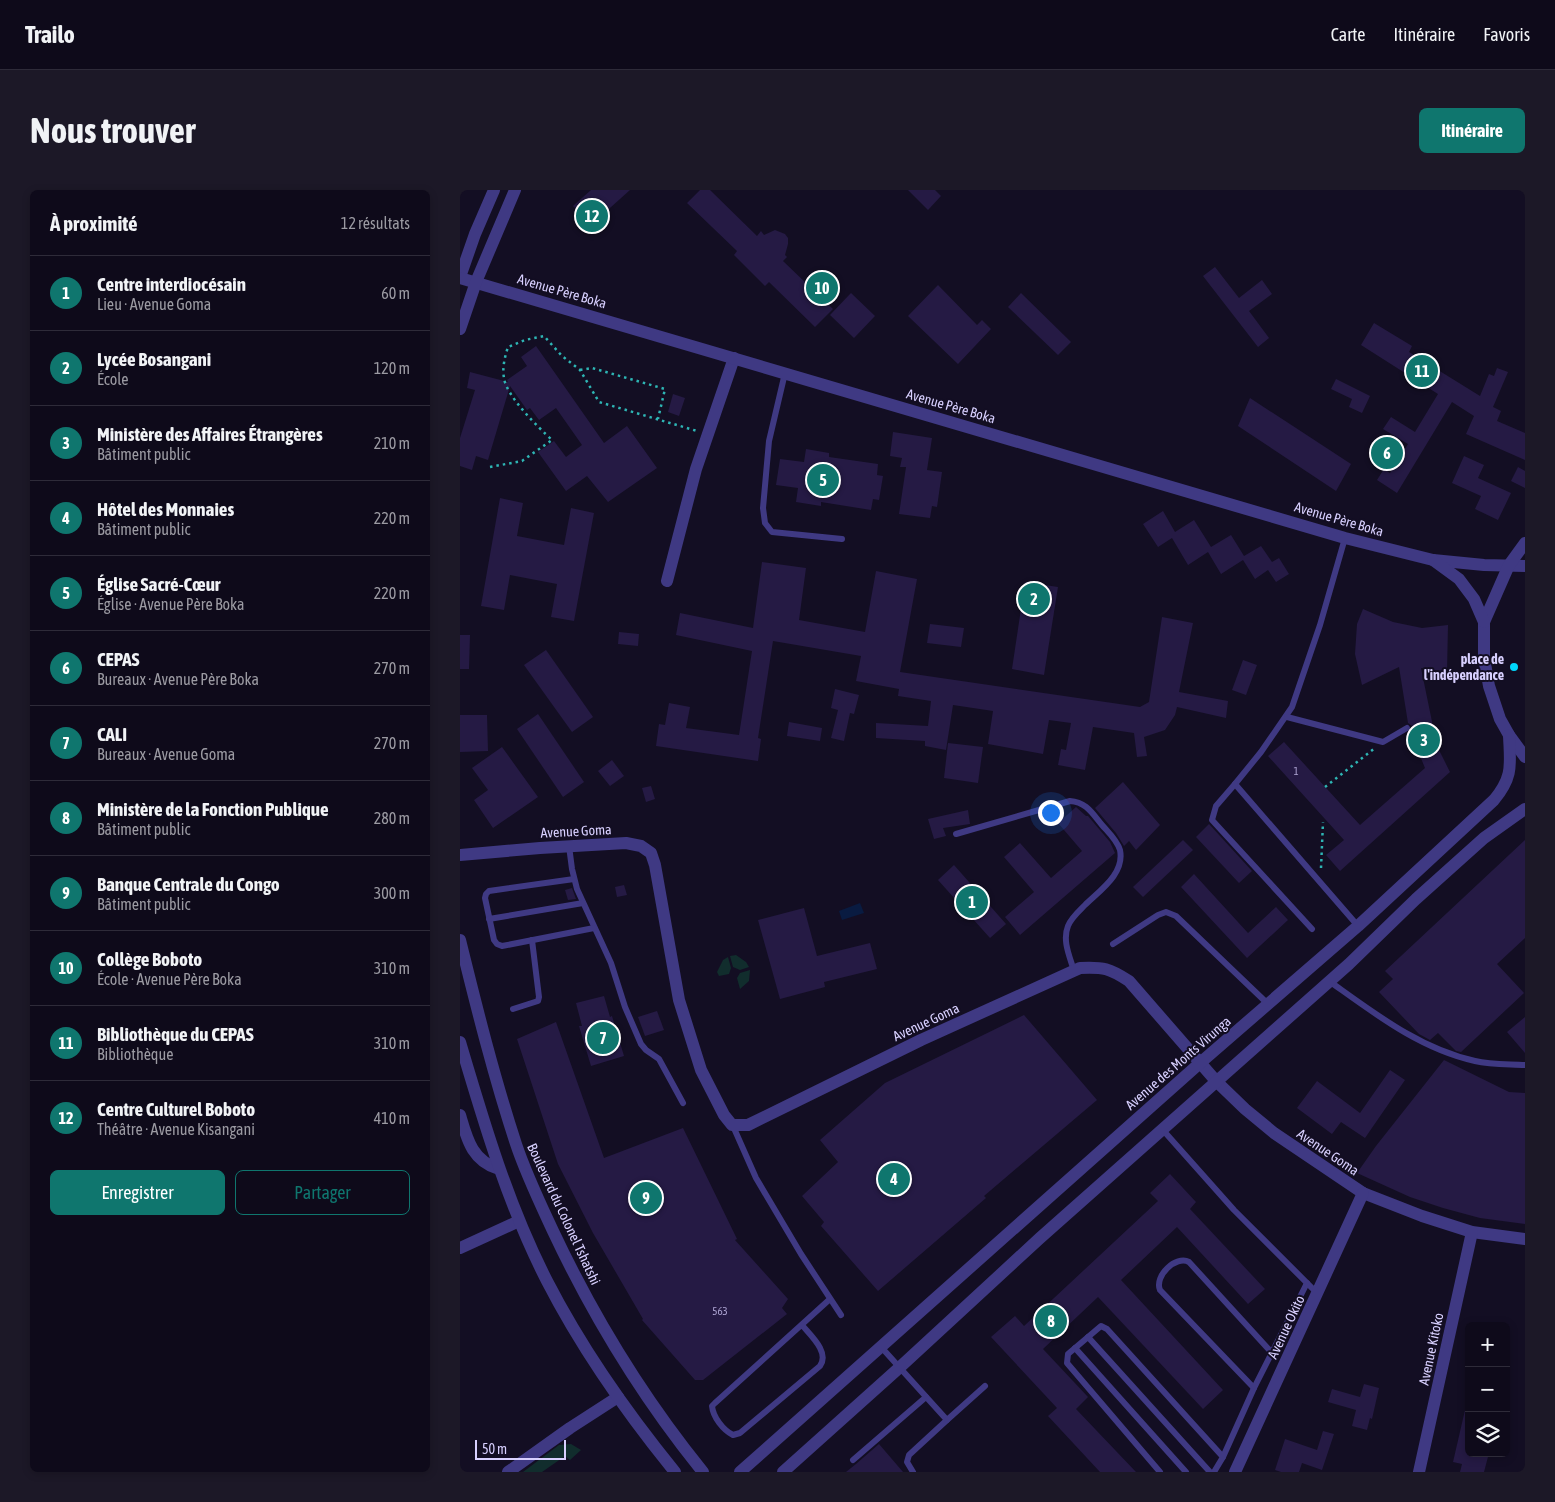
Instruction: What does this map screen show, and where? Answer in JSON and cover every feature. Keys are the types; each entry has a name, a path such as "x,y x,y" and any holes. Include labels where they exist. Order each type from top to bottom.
{"street":[{"path":"460,278 475,234 494,190"},
{"path":"460,329 476,282 515,190"},
{"name":"Avenue Père Boka","path":"460,278 1345,538 1434,560 1484,565 1525,566"},
{"path":"667,581 696,469 734,358"},
{"path":"1484,622 1509,565 1525,543"},
{"path":"1434,560 1459,579 1474,599 1484,622 1484,658 1489,686 1500,719 1525,757"},
{"name":"Avenue des Monts Virunga","path":"740,1472 882,1348 1200,1063 1358,926 1494,800 1504,788 1508,778 1510,764 1509,735"},
{"path":"783,1472 1040,1238 1329,981 1484,838 1525,809"},
{"name":"Avenue Goma","path":"460,855 626,843 641,846 651,853 655,865 679,1000 702,1070 724,1115 732,1125 748,1125 921,1040 1080,968 1103,967 1116,972 1129,981 1216,1081 1245,1109 1274,1133 1363,1193 1422,1216 1472,1232 1525,1239"},
{"name":"Boulevard du Colonel Tshatshi","path":"460,940 488,1053 511,1128 543,1210 572,1271 601,1325 639,1386 677,1440 703,1472"},
{"path":"460,1042 499,1169 519,1221 546,1279 570,1326 618,1397 675,1472"},
{"path":"460,1115 466,1136 473,1150 481,1161 499,1169"},
{"name":"Avenue Okito","path":"1235,1472 1363,1193"},
{"path":"460,1248 519,1221"},
{"name":"Avenue Kitoko","path":"1420,1472 1472,1232"},
{"path":"508,1472 618,1397"}],"lane":[{"path":"785,373 769,441 763,508 766,524 772,532 842,539"},
{"path":"1312,929 1212,820 1216,806 1261,752 1292,707 1320,625 1345,538"},
{"path":"1286,717 1383,742 1407,728"},
{"path":"1235,784 1358,926"},
{"path":"956,834 1070,800 1079,801 1086,805 1114,839 1120,850 1116,873 1076,914 1068,927 1066,942 1074,971"},
{"path":"569,846 574,879 583,904 611,963 625,1007 641,1044 659,1059 684,1103"},
{"path":"574,879 489,891 485,898 494,940 502,946 594,928"},
{"path":"489,919 583,904"},
{"path":"1113,944 1158,915 1166,912 1176,916 1268,1004"},
{"path":"513,1009 534,1002 540,997 532,940"},
{"path":"1329,981 1394,1027 1434,1047 1476,1062 1525,1065"},
{"path":"732,1125 756,1178 801,1254 841,1315"},
{"path":"1162,1130 1234,1210 1317,1293"},
{"path":"1254,1388 1160,1290 1158,1285 1160,1277 1180,1260 1189,1262 1272,1353"},
{"path":"1214,1472 1307,1283"},
{"path":"802,1325 823,1353 824,1361 740,1433 733,1435 727,1432 713,1413 712,1406 830,1299"},
{"path":"1160,1472 1067,1363 1068,1354 1101,1326 1107,1329 1223,1457"},
{"path":"1088,1337 1210,1472"},
{"path":"882,1348 946,1420"},
{"path":"1075,1348 1186,1472"},
{"path":"913,1472 907,1462 908,1455 985,1386"},
{"path":"854,1460 926,1397"}],"path":[{"path":"490,467 522,462 552,440 524,412 504,379 505,356 508,347 525,340 544,336 562,356 580,370 599,402 708,434"},
{"path":"580,370 592,368 665,389 658,419"},
{"path":"1325,787 1383,742"},
{"path":"1320,882 1323,822"}],"green space":[{"path":"736,955 746,962 749,967 740,970 733,967 730,956"},
{"path":"728,957 731,968 729,974 719,976 717,972 723,960"},
{"path":"750,970 749,981 740,989 737,978 740,973"},
{"path":"571,1444 581,1450 570,1460 565,1456 542,1472 523,1472 559,1445"}],"water":[{"path":"860,903 864,913 842,920 839,911"}],"building":[{"path":"591,190 630,190 591,225 573,206"},
{"path":"700,190 710,190 757,236 761,231 764,235 775,230 785,234 788,238 788,244 785,255 787,257 783,261 833,309 815,327 769,282 765,286 734,255 737,251 687,203"},
{"path":"908,190 935,190 941,196 928,210"},
{"path":"1215,267 1239,298 1262,280 1272,294 1249,311 1269,338 1258,347 1203,276"},
{"path":"938,285 977,325 982,320 991,329 958,364 908,316"},
{"path":"851,293 875,316 854,338 830,315"},
{"path":"1021,293 1071,342 1058,355 1008,307"},
{"path":"1374,323 1412,346 1409,352 1480,396 1489,374 1494,376 1497,368 1508,372 1493,407 1501,411 1497,421 1525,433 1525,460 1466,434 1474,416 1452,402 1397,493 1377,480 1384,469 1390,473 1408,444 1383,429 1391,417 1415,432 1438,394 1361,345"},
{"path":"536,346 604,443 627,426 657,468 608,502 587,476 566,491 538,452 554,441 566,457 582,445 556,408 539,420 530,408 527,410 510,386 488,460 476,456 472,470 460,466 460,438 475,390 467,388 470,372 508,382 507,380 527,366 521,357"},
{"path":"1336,379 1370,396 1362,413 1349,407 1352,399 1331,389"},
{"path":"673,394 685,398 679,416 668,412"},
{"path":"1250,398 1351,464 1336,491 1238,426"},
{"path":"893,432 932,438 927,470 942,472 937,507 932,506 930,518 899,514 906,467 900,467 902,458 890,456"},
{"path":"806,449 829,453 829,457 878,464 877,475 883,476 879,500 873,499 871,510 821,502 821,506 796,502 798,488 776,485 780,459 804,462"},
{"path":"1464,456 1484,465 1478,478 1511,493 1498,520 1475,509 1481,496 1452,483"},
{"path":"1518,467 1525,471 1525,488 1511,481"},
{"path":"500,498 523,503 517,536 564,545 571,508 594,513 574,621 551,617 557,584 510,575 504,610 481,606"},
{"path":"1163,511 1175,532 1194,520 1211,547 1231,535 1244,556 1261,546 1272,562 1279,558 1289,574 1276,582 1268,570 1255,579 1243,560 1221,574 1208,552 1188,565 1172,538 1158,547 1143,524"},
{"path":"762,562 806,568 799,620 865,632 876,571 917,579 900,672 1140,707 1149,702 1162,617 1193,623 1179,692 1228,701 1226,718 1177,707 1175,715 1165,730 1144,737 1147,756 1137,757 1134,733 1093,727 1085,770 1058,765 1061,749 1066,750 1071,723 1049,720 1043,754 988,744 993,711 953,705 946,750 925,746 925,741 876,738 876,723 928,726 931,701 898,696 899,689 856,681 861,656 773,641 758,738 761,739 758,761 656,746 659,724 665,725 669,703 690,707 686,728 739,735 752,651 676,635 680,613 753,628"},
{"path":"1025,582 1058,587 1044,675 1012,669"},
{"path":"1363,609 1393,622 1422,628 1448,625 1447,672 1421,668 1437,746 1450,772 1340,871 1326,855 1344,840 1268,756 1284,742 1360,825 1425,768 1410,732 1412,726 1408,723 1399,667 1362,685 1355,654 1357,624"},
{"path":"930,624 964,628 961,647 927,643"},
{"path":"619,632 639,634 638,646 618,644"},
{"path":"460,635 470,635 469,669 460,669"},
{"path":"546,650 593,717 572,732 524,665"},
{"path":"1243,660 1257,665 1246,695 1232,690"},
{"path":"835,689 859,695 854,714 850,713 844,741 831,738 838,710 831,708"},
{"path":"538,714 584,782 563,797 517,729"},
{"path":"460,715 487,715 488,751 460,752"},
{"path":"789,722 822,728 820,741 787,736"},
{"path":"948,743 983,747 978,783 944,778"},
{"path":"502,747 538,797 493,828 474,800 488,790 472,768"},
{"path":"612,760 624,776 610,786 598,771"},
{"path":"1123,782 1160,825 1136,850 1129,841 1124,846 1116,833 1095,808"},
{"path":"651,786 655,799 646,802 642,788"},
{"path":"1076,807 1088,816 1110,842 1115,853 1020,935 1005,917 1034,892 1004,857 1020,843 1051,878 1082,851 1058,823"},
{"path":"968,810 970,824 943,828 946,836 934,839 928,819"},
{"path":"1209,824 1252,871 1239,883 1196,837"},
{"path":"1183,840 1193,850 1143,897 1133,887"},
{"path":"1525,840 1525,938 1497,964 1524,993 1461,1052 1456,1051 1438,1033 1430,1040 1419,1034 1379,992 1393,979 1385,971"},
{"path":"954,865 1006,924 990,938 938,880"},
{"path":"1194,874 1248,933 1276,907 1288,920 1247,958 1181,887"},
{"path":"624,885 627,895 617,897 615,887"},
{"path":"572,888 576,899 568,900 565,890"},
{"path":"804,908 817,956 870,943 877,969 824,982 825,987 780,999 758,920"},
{"path":"604,996 624,1056 591,1066 579,1026 582,1026 576,1003"},
{"path":"657,1011 664,1030 645,1036 638,1017"},
{"path":"1024,1015 1097,1100 984,1196 986,1198 878,1291 821,1226 824,1222 802,1196 838,1162 820,1140 885,1083"},
{"path":"1525,1017 1525,1053 1507,1032"},
{"path":"556,1022 604,1158 683,1128 737,1239 735,1240 788,1299 782,1308 787,1314 703,1380 695,1380 642,1320 593,1233 558,1164 517,1039"},
{"path":"1444,1060 1509,1092 1525,1093 1525,1224 1480,1218 1443,1208 1410,1197 1357,1173"},
{"path":"1390,1070 1405,1080 1365,1138 1341,1122 1332,1134 1297,1108 1317,1081 1360,1113"},
{"path":"1170,1174 1196,1202 1190,1209 1265,1289 1248,1304 1177,1227 1121,1280 1223,1390 1203,1409 1098,1297 1043,1349 1088,1397 1076,1409 1136,1472 1100,1472 1048,1416 1057,1408 991,1337 1015,1316 1024,1326 1158,1201 1150,1193"},
{"path":"1364,1384 1379,1388 1372,1419 1370,1418 1367,1430 1352,1426 1356,1410 1328,1402 1332,1389 1360,1397"},
{"path":"1465,1410 1465,1457 1488,1457 1484,1472 1460,1472 1462,1464 1453,1462"},
{"path":"1323,1431 1334,1434 1322,1470 1302,1463 1299,1472 1275,1470 1285,1439 1317,1450"},
{"path":"879,1444 903,1472 846,1472 856,1464"}],"place":[{"name":"Centre Culturel Boboto","path":"592,216"},
{"name":"Collège Boboto","path":"822,288"},
{"name":"Bibliothèque du CEPAS","path":"1422,371"},
{"name":"CEPAS","path":"1387,453"},
{"name":"Église Sacré-Cœur","path":"823,480"},
{"name":"Lycée Bosangani","path":"1034,599"},
{"name":"place de l'indépendance","path":"1514,667"},
{"name":"Ministère des Affaires Étrangères","path":"1424,740"},
{"name":"Centre interdiocésain","path":"972,902"},
{"name":"CALI","path":"603,1038"},
{"name":"Hôtel des Monnaies","path":"894,1179"},
{"name":"Banque Centrale du Congo","path":"646,1198"},
{"name":"Ministère de la Fonction Publique","path":"1051,1321"}]}
